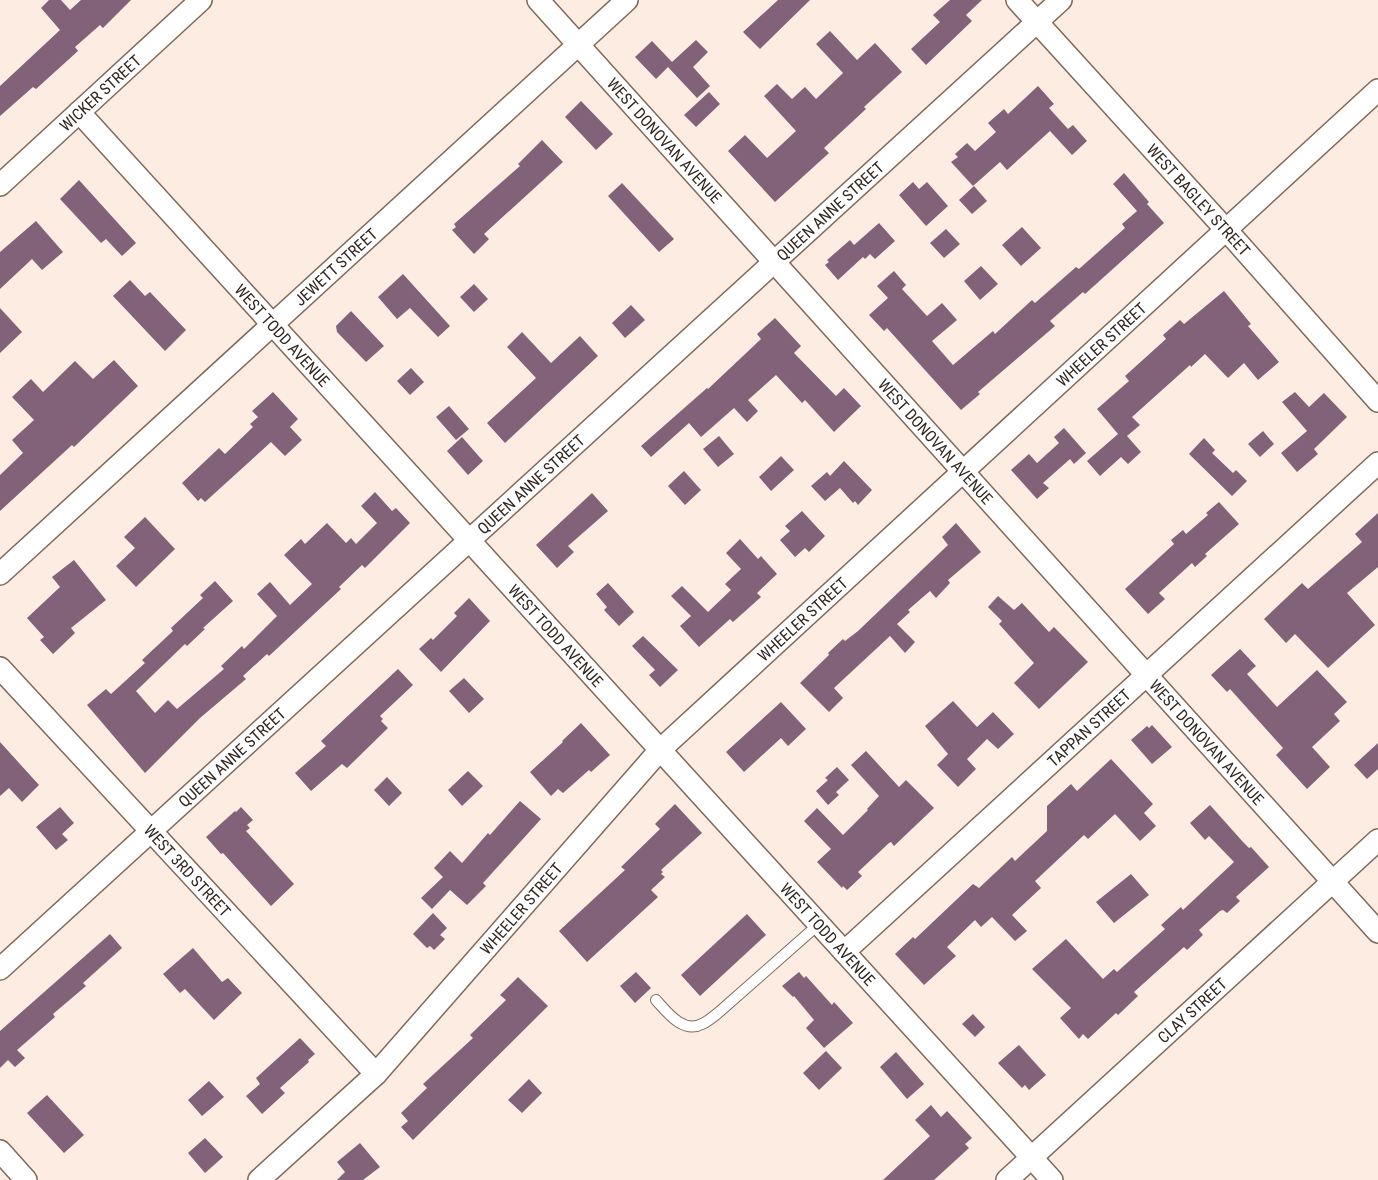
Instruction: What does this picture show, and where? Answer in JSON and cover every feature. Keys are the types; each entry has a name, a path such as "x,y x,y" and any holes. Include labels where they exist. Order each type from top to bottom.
{"street":[{"name":"WICKER STREET","path":"0,186 201,0"},
{"name":"WEST DONOVAN AVENUE","path":"538,0 1378,932"},
{"name":"JEWETT STREET","path":"0,574 627,0"},
{"name":"WEST BAGLEY STREET","path":"1017,0 1038,21 1378,401"},
{"name":"QUEEN ANNE STREET","path":"0,970 1061,0"},
{"name":"WHEELER STREET","path":"259,1180 376,1074 660,750 1378,90"},
{"name":"WEST TODD AVENUE","path":"79,112 1052,1180"},
{"name":"TAPPAN STREET","path":"844,952 1378,463"},
{"name":"WEST 3RD STREET","path":"0,668 376,1074"},
{"name":"CLAY STREET","path":"1007,1180 1378,840"},
{"path":"0,1151 26,1180"}],"lane":[{"path":"656,1000 676,1022 686,1026 700,1026 718,1013 819,924"}],"building":[{"path":"49,0 61,0 70,10 81,0 131,0 103,28 100,25 75,47 78,51 36,89 33,87 0,116 0,86 60,30 41,8"},
{"path":"778,0 810,0 760,49 743,32"},
{"path":"950,0 982,0 966,15 972,21 926,65 911,49 940,22 933,15"},
{"path":"830,31 857,60 875,43 902,72 824,148 829,153 775,202 728,151 745,135 767,158 796,131 764,96 777,84 792,99 805,87 816,99 843,73 816,44"},
{"path":"696,40 708,52 693,67 710,86 697,98 668,67 656,79 635,57 652,41 672,62"},
{"path":"1038,86 1054,104 1049,108 1068,129 1073,125 1087,141 1072,155 1050,131 1007,170 1000,162 973,186 951,162 958,157 955,154 967,143 975,151 996,132 988,123 1004,109 1008,114"},
{"path":"709,92 720,104 696,127 684,115"},
{"path":"581,101 613,134 596,150 565,117"},
{"path":"542,140 563,162 484,234 489,239 474,254 452,230 456,227 454,224 520,166 518,164"},
{"path":"1124,173 1164,223 1085,294 1083,292 1050,321 1055,326 978,392 980,394 961,410 887,328 884,331 869,315 888,298 877,286 894,271 906,285 902,289 927,316 942,303 957,320 932,341 953,365 993,331 995,334 1032,300 1035,303 1076,267 1079,269 1125,228 1122,224 1137,211 1113,184"},
{"path":"79,180 136,243 122,256 106,239 101,243 60,199"},
{"path":"913,182 919,189 927,182 948,206 926,226 899,195"},
{"path":"622,183 674,239 659,252 608,196"},
{"path":"974,186 987,201 972,214 959,200"},
{"path":"36,221 63,252 42,270 32,259 0,289 0,252"},
{"path":"879,223 895,241 875,259 870,254 865,259 863,257 838,280 825,265 829,262 827,260 850,240 854,245"},
{"path":"1022,227 1041,248 1021,266 1002,245"},
{"path":"946,229 960,244 944,258 930,243"},
{"path":"981,266 998,284 980,300 964,281"},
{"path":"403,274 450,326 438,337 410,308 397,319 378,297"},
{"path":"130,280 145,296 150,292 186,330 165,351 113,296"},
{"path":"474,284 488,299 474,312 460,297"},
{"path":"1224,291 1251,324 1248,326 1279,362 1258,380 1244,363 1228,378 1205,354 1132,417 1140,425 1127,436 1141,452 1128,464 1121,457 1100,476 1087,461 1118,434 1097,409 1129,381 1125,376 1166,339 1163,335 1180,320 1184,324"},
{"path":"631,305 645,320 625,338 612,323"},
{"path":"0,308 22,332 0,353"},
{"path":"351,311 384,346 366,362 337,332 336,326"},
{"path":"775,318 801,346 794,353 836,396 844,388 861,406 834,432 805,400 802,403 776,375 748,400 758,411 747,422 734,408 701,437 689,423 651,457 641,446 708,389 761,339 757,334"},
{"path":"522,332 551,363 580,336 598,356 505,443 487,423 536,378 507,347"},
{"path":"114,360 138,386 74,447 72,445 0,511 0,475 23,453 12,440 34,420 12,397 31,379 43,392 75,361 93,379"},
{"path":"411,368 424,382 410,395 397,381"},
{"path":"273,392 298,419 290,427 302,440 285,456 271,442 205,502 201,498 198,501 182,483 219,448 225,454 253,427 250,424 258,417 252,411"},
{"path":"1295,392 1309,407 1324,393 1347,417 1314,449 1318,454 1297,472 1281,453 1307,431 1282,402"},
{"path":"449,406 469,429 456,440 436,417"},
{"path":"1064,428 1086,453 1074,464 1070,459 1043,483 1049,488 1037,499 1011,470 1029,454 1037,463 1059,443 1054,437"},
{"path":"1263,431 1274,444 1260,457 1248,444"},
{"path":"719,436 734,454 718,467 703,449"},
{"path":"462,437 483,461 468,475 447,451"},
{"path":"1204,438 1215,450 1212,453 1233,473 1236,470 1247,481 1232,496 1189,454"},
{"path":"781,456 794,470 771,491 759,477"},
{"path":"844,461 872,490 858,505 855,501 853,503 840,488 825,501 811,486 827,472 830,476"},
{"path":"684,471 701,490 685,505 668,486"},
{"path":"375,492 392,511 396,508 410,523 365,568 362,565 339,587 341,589 269,656 267,654 243,676 246,679 200,718 145,773 87,705 106,689 111,694 145,663 142,660 173,631 171,628 203,598 200,595 215,581 233,601 203,628 205,629 187,646 185,644 136,691 155,713 168,700 177,709 224,669 221,666 242,646 244,649 277,616 257,594 270,582 290,605 312,584 284,555 301,539 305,544 327,523 346,543 351,538 356,544 377,523 361,506"},
{"path":"592,493 608,511 568,546 574,552 557,568 536,545"},
{"path":"1219,502 1239,524 1205,554 1207,556 1195,567 1192,563 1159,593 1165,599 1148,614 1125,589 1174,544 1171,540 1183,530 1186,534 1208,515 1206,513"},
{"path":"802,511 825,536 809,552 805,548 795,557 780,540 790,531 785,526"},
{"path":"1378,513 1378,567 1347,593 1375,625 1328,668 1295,634 1286,643 1264,619 1302,583 1308,589 1362,542 1355,534"},
{"path":"145,517 175,549 136,587 116,566 135,548 124,537"},
{"path":"956,523 981,552 948,580 950,583 936,598 930,591 908,610 910,612 897,624 915,642 905,653 890,636 834,688 843,698 829,712 800,683 843,639 845,641 858,631 948,545 942,537"},
{"path":"740,539 758,559 761,556 777,574 757,593 761,597 733,622 730,619 699,647 680,626 691,616 671,596 682,586 708,612 731,590 725,584 741,569 726,553"},
{"path":"74,560 106,600 71,628 75,633 53,654 40,640 44,637 27,618 60,587 52,577"},
{"path":"608,583 634,612 619,626 604,610 607,607 596,594"},
{"path":"998,596 1014,610 1022,603 1049,632 1054,627 1088,662 1039,709 1014,683 1034,663 999,624 1002,621 988,607"},
{"path":"469,598 490,621 441,672 419,649 431,638 433,640 457,616 454,613"},
{"path":"643,636 678,670 660,687 649,675 655,670 632,646"},
{"path":"1240,649 1256,666 1247,674 1277,707 1317,670 1347,702 1334,714 1340,721 1312,747 1330,767 1307,789 1276,755 1283,748 1230,689 1227,692 1211,675"},
{"path":"398,669 413,685 380,716 383,719 381,721 388,728 347,768 342,764 311,791 295,773 326,746 321,741"},
{"path":"464,678 484,699 469,713 449,691"},
{"path":"953,701 977,727 993,712 1014,734 998,749 987,739 967,759 976,769 958,787 937,765 948,754 925,726"},
{"path":"781,702 806,729 788,746 781,738 744,772 726,752"},
{"path":"581,723 610,755 591,772 589,770 563,793 558,789 551,796 530,772"},
{"path":"1152,725 1172,747 1152,764 1131,740 1147,726 1149,728"},
{"path":"0,742 39,785 22,802 9,788 0,796"},
{"path":"1378,743 1378,769 1367,779 1354,765"},
{"path":"866,751 899,787 906,780 934,808 894,846 891,842 889,843 858,872 862,876 847,890 843,886 842,888 817,862 831,849 804,821 817,808 843,835 868,810 879,796 851,765"},
{"path":"1111,759 1153,804 1144,813 1156,826 1140,841 1115,814 1088,839 1084,835 1035,881 1041,888 1012,915 1027,931 1015,941 992,917 981,927 975,920 947,947 956,956 924,985 895,954 913,937 915,939 973,884 979,888 1012,857 1015,861 1047,831 1047,806 1071,784 1077,791"},
{"path":"837,767 849,780 836,792 839,795 828,805 816,791 828,780 825,778"},
{"path":"468,771 483,786 462,806 448,790"},
{"path":"387,777 402,793 389,806 374,790"},
{"path":"520,801 541,819 483,883 486,886 467,905 450,890 432,909 421,898 443,877 434,868 450,851 462,863 488,833 490,835"},
{"path":"675,804 702,833 661,870 663,872 661,874 665,877 651,890 658,897 587,962 559,931 625,870 621,867 660,829 655,824"},
{"path":"1210,805 1243,842 1249,848 1251,847 1269,867 1236,897 1240,901 1227,913 1223,910 1220,911 1199,930 1203,935 1187,950 1184,947 1134,992 1138,996 1118,1015 1116,1013 1088,1039 1083,1034 1079,1039 1060,1018 1071,1008 1032,969 1066,939 1103,979 1114,969 1117,972 1165,929 1161,925 1181,907 1183,910 1234,862 1209,836 1205,840 1190,823"},
{"path":"60,807 74,823 62,834 68,840 56,850 36,827"},
{"path":"241,807 253,820 247,825 250,828 246,831 294,884 271,906 206,837"},
{"path":"1131,874 1149,895 1114,923 1096,902"},
{"path":"433,913 447,928 440,935 445,939 434,950 430,946 427,948 413,934"},
{"path":"747,914 766,935 700,996 681,975"},
{"path":"110,934 122,948 83,983 86,986 53,1014 55,1017 17,1050 25,1058 15,1067 8,1060 0,1068 0,1031"},
{"path":"193,948 222,982 228,978 242,993 214,1020 185,989 180,993 163,974"},
{"path":"636,972 651,988 635,1003 620,986"},
{"path":"799,972 804,978 806,976 832,1005 834,1002 853,1023 824,1048 806,1028 814,1020 794,996 782,986"},
{"path":"518,977 548,1006 413,1140 401,1127 408,1121 401,1113 427,1088 423,1084 473,1038 470,1035 506,1000 500,995"},
{"path":"973,1014 985,1027 975,1037 962,1024"},
{"path":"300,1038 315,1054 308,1060 309,1062 280,1088 285,1093 262,1114 246,1096 260,1084 256,1078"},
{"path":"1019,1045 1046,1075 1029,1090 1025,1085 1022,1088 998,1063"},
{"path":"826,1051 842,1068 819,1090 803,1073"},
{"path":"896,1052 924,1084 907,1099 880,1067"},
{"path":"529,1079 542,1093 522,1113 508,1100"},
{"path":"209,1081 224,1097 202,1116 188,1100"},
{"path":"47,1095 84,1135 64,1153 27,1113"},
{"path":"931,1105 941,1117 947,1111 972,1138 965,1144 969,1148 934,1180 883,1180 930,1136 915,1120"},
{"path":"205,1138 223,1157 205,1173 188,1153"},
{"path":"360,1143 380,1167 363,1180 337,1180 345,1172 337,1162"}]}
